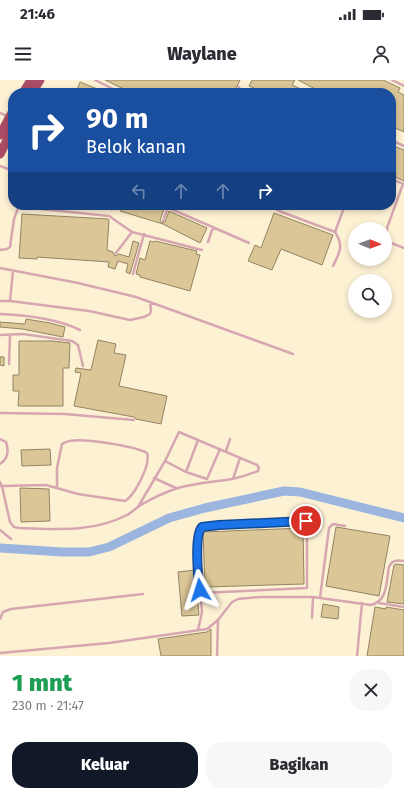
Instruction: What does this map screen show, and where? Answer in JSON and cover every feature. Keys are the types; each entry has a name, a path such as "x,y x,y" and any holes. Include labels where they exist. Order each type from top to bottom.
{"highway":[{"path":"0,135 8,123"},
{"path":"0,154 8,126"}],"lane":[{"path":"94,80 111,88"},
{"path":"392,80 404,86"},
{"path":"0,113 8,121"},
{"path":"396,205 404,184"},
{"path":"0,250 8,249 10,247 14,219 17,210"},
{"path":"50,210 109,216 132,232 202,250"},
{"path":"163,221 167,210"},
{"path":"175,210 249,243"},
{"path":"277,210 335,232 340,240 341,249 333,266"},
{"path":"335,232 343,210"},
{"path":"394,210 387,228 387,235 389,242 404,248"},
{"path":"208,242 213,227"},
{"path":"116,253 132,232"},
{"path":"133,274 144,234"},
{"path":"0,268 86,285 150,301 293,354"},
{"path":"10,301 13,271"},
{"path":"0,301 89,311 130,320 150,314 150,301"},
{"path":"0,314 26,315 66,323 80,330"},
{"path":"0,335 23,334 72,341 78,345 83,366"},
{"path":"9,364 10,335"},
{"path":"0,413 65,414 134,420"},
{"path":"0,482 12,526 16,528 76,529 92,528 111,522 128,515 138,507 176,488 207,481 233,479 258,471 259,468 257,465 226,451 179,432 165,461 138,507"},
{"path":"0,439 6,442 8,448 8,455 4,462 0,464"},
{"path":"226,451 230,439"},
{"path":"186,472 198,440"},
{"path":"1,486 46,485 78,494 125,501 132,496 144,471 148,456 147,453 140,449 84,441 71,441 62,444 57,468 57,488"},
{"path":"207,481 220,449"},
{"path":"233,479 240,458"},
{"path":"165,461 207,481"},
{"path":"154,478 176,488"},
{"path":"198,630 202,612 198,552 199,531 202,527 307,521 307,588 201,593"},
{"path":"320,598 329,528 333,524 345,526"},
{"path":"0,530 11,539"},
{"path":"378,603 383,597 391,563 394,561 404,561"},
{"path":"0,619 3,612 10,609 143,594"},
{"path":"0,653 109,643 207,628 218,620 232,602 238,599 260,597 313,597 371,605 378,603 404,607"},
{"path":"312,618 313,597"},
{"path":"357,656 362,603"},
{"path":"217,656 218,620"}],"building":[{"path":"105,80 240,80 236,88 122,88"},
{"path":"252,80 295,80 292,85 299,88 254,88 249,86"},
{"path":"298,80 383,80 400,88 398,92 404,95 404,132 396,128 396,88 313,88"},
{"path":"80,82 95,88 78,88"},
{"path":"396,147 404,150 404,181 396,177"},
{"path":"164,210 160,220 162,223 165,222 169,211 207,228 200,243 163,224 120,211"},
{"path":"274,213 333,235 322,265 281,249 272,270 248,261 255,245 261,248"},
{"path":"22,214 108,219 107,250 113,252 115,256 119,254 129,257 133,241 139,243 130,274 126,272 128,264 118,261 115,269 108,267 109,262 37,257 37,259 19,258"},
{"path":"150,241 197,251 196,254 200,255 190,291 140,277 140,275 136,274 140,258 145,260"},
{"path":"26,319 65,327 63,337 22,329 0,327 0,322 25,324"},
{"path":"98,340 116,344 114,353 126,355 119,386 167,396 161,424 136,419 134,417 74,406 81,373 75,372 76,368 91,370"},
{"path":"19,341 52,341 70,343 69,368 63,368 63,406 18,406 19,391 13,391 13,375 19,375"},
{"path":"0,357 4,357 4,366 0,365"},
{"path":"50,449 51,465 22,466 21,450"},
{"path":"20,488 49,489 50,521 21,522"},
{"path":"336,527 390,536 379,596 326,586"},
{"path":"303,528 304,584 205,587 203,532"},
{"path":"394,565 404,565 404,604 387,602"},
{"path":"195,570 199,615 182,616 178,572"},
{"path":"323,604 339,607 338,619 321,617"},
{"path":"375,607 404,610 404,656 367,656"},
{"path":"211,629 211,656 161,656 158,639 207,632"}],"waterway":[{"path":"0,548 62,552 89,552 109,547 169,518 205,508 284,491 300,492 404,518"}],"route":[{"path":"200,590 198,552 199,531 202,527 306,521"}]}
